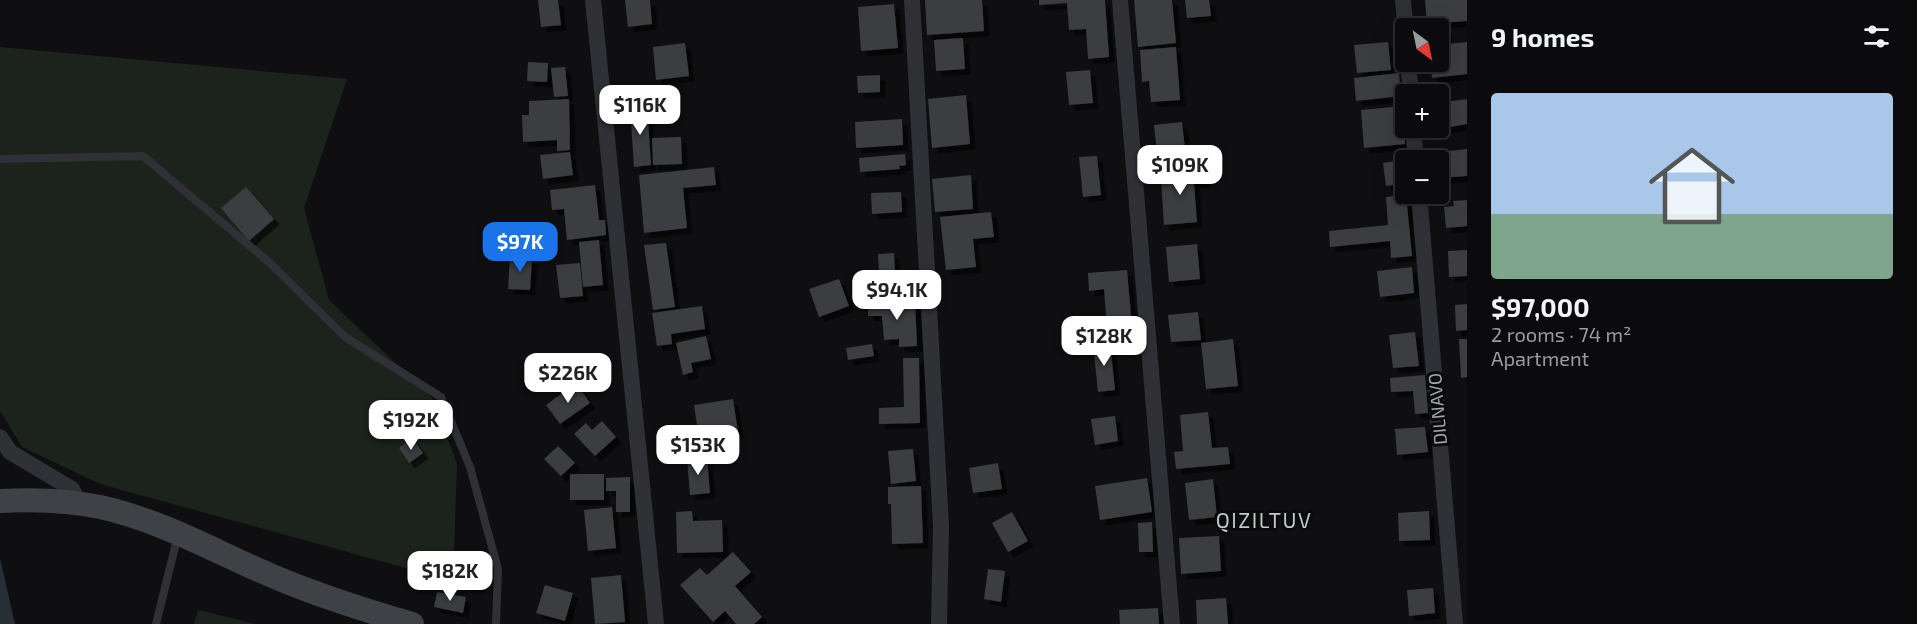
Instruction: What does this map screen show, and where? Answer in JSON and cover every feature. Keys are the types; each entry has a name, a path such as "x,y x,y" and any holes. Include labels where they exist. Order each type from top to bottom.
{"street":[{"path":"593,0 656,624"},
{"path":"912,0 941,526 939,624"},
{"path":"1120,0 1172,624"},
{"path":"1403,0 1405,18"},
{"name":"DILNAVO","path":"1420,204 1455,624"},
{"path":"0,437 10,452 72,489 79,503"},
{"path":"6,501 55,500 110,510 178,534 271,576 348,605 412,624"}],"lane":[{"path":"0,159 142,156 270,263 345,337 441,398 470,467 498,568 496,624"},
{"path":"156,624 178,534"}],"shaded area":[{"path":"0,47 347,79 304,208 329,300 432,398 457,464 453,581 100,484 22,447 0,411"},
{"path":"0,558 15,624 0,624"},
{"path":"198,610 255,624 194,624"}],"building":[{"path":"538,0 558,0 561,25 541,27"},
{"path":"625,0 650,0 652,24 628,27"},
{"path":"925,0 982,0 984,31 927,35"},
{"path":"1039,0 1105,0 1109,57 1088,59 1086,29 1069,30 1067,3 1039,5"},
{"path":"1134,0 1172,0 1176,43 1138,47"},
{"path":"1185,0 1209,0 1211,16 1187,18"},
{"path":"1425,0 1467,0 1467,21 1449,22 1449,18 1426,18"},
{"path":"894,4 898,48 861,51 858,7"},
{"path":"963,38 965,69 936,71 934,40"},
{"path":"1388,42 1391,70 1357,73 1354,45"},
{"path":"1467,42 1467,74 1432,78 1432,72 1449,72 1449,44"},
{"path":"685,43 689,76 656,80 653,47"},
{"path":"1176,47 1180,100 1151,102 1149,81 1142,82 1140,50"},
{"path":"528,62 548,63 547,82 527,81"},
{"path":"565,67 568,96 554,97 551,68"},
{"path":"1090,70 1093,103 1069,105 1066,72"},
{"path":"1399,73 1400,84 1395,84 1395,97 1356,101 1354,78"},
{"path":"880,75 880,92 858,93 857,76"},
{"path":"966,95 970,144 932,148 928,99"},
{"path":"569,99 570,150 557,151 557,140 523,142 522,115 529,115 529,101"},
{"path":"1467,99 1467,124 1449,127 1449,101"},
{"path":"647,106 651,165 634,167 630,107"},
{"path":"1395,107 1395,138 1405,138 1405,144 1364,148 1361,110"},
{"path":"902,119 903,145 856,148 855,122"},
{"path":"1182,122 1186,158 1158,161 1154,125"},
{"path":"681,137 682,164 653,165 652,138"},
{"path":"1467,149 1467,176 1449,177 1449,151"},
{"path":"570,152 573,175 543,179 540,155"},
{"path":"905,154 906,165 899,166 900,169 860,172 859,158"},
{"path":"1097,156 1101,195 1083,197 1079,157"},
{"path":"1395,161 1395,185 1386,186 1383,163"},
{"path":"714,167 716,185 683,188 687,228 644,233 639,175"},
{"path":"1203,168 1204,182 1194,183 1197,222 1164,225 1161,179 1167,178 1167,171"},
{"path":"971,175 973,209 935,212 932,179"},
{"path":"595,185 599,220 605,220 606,235 567,240 564,209 552,210 550,190"},
{"path":"246,187 274,219 249,241 221,208"},
{"path":"901,192 902,212 872,214 871,193"},
{"path":"1395,196 1395,204 1407,204 1412,256 1391,258 1390,241 1330,247 1329,231 1388,225 1386,197"},
{"path":"1467,200 1467,226 1446,228 1444,207 1454,206 1453,201"},
{"path":"991,212 994,237 973,239 976,267 946,270 940,217"},
{"path":"599,240 603,285 583,287 579,242"},
{"path":"666,243 675,307 653,310 644,245"},
{"path":"1197,244 1200,279 1169,282 1166,247"},
{"path":"1467,250 1467,276 1449,277 1448,251"},
{"path":"894,253 896,290 880,291 878,254"},
{"path":"510,256 532,258 530,290 508,289"},
{"path":"580,263 583,296 560,298 556,265"},
{"path":"1412,267 1414,293 1380,297 1377,271"},
{"path":"1127,270 1133,337 1108,340 1104,289 1089,291 1088,273"},
{"path":"839,279 849,306 819,317 809,289"},
{"path":"868,302 915,302 917,346 899,347 899,339 884,340 882,316 868,316"},
{"path":"1467,304 1467,330 1456,331 1455,305"},
{"path":"702,306 705,329 671,334 672,344 657,346 652,313"},
{"path":"1198,312 1201,340 1171,342 1168,315"},
{"path":"1415,332 1419,366 1393,368 1389,335"},
{"path":"706,336 711,359 691,363 693,372 683,375 676,343"},
{"path":"1233,339 1238,386 1206,389 1201,343"},
{"path":"1459,339 1467,339 1467,377 1461,378"},
{"path":"1110,343 1115,390 1098,392 1093,344"},
{"path":"872,344 874,356 848,360 846,348"},
{"path":"903,358 919,358 920,423 879,424 879,408 904,407"},
{"path":"1425,375 1428,413 1415,414 1413,391 1391,392 1390,378"},
{"path":"576,383 590,403 560,424 546,405"},
{"path":"733,399 738,432 699,438 694,405"},
{"path":"1208,412 1212,448 1228,447 1230,464 1176,469 1174,452 1183,451 1180,415"},
{"path":"1115,416 1118,441 1095,445 1091,419"},
{"path":"602,421 616,437 595,456 574,434 586,423 592,430"},
{"path":"1425,427 1428,452 1397,455 1395,429"},
{"path":"412,438 423,453 409,463 399,448"},
{"path":"558,446 575,463 561,476 544,459"},
{"path":"913,449 916,481 891,484 888,451"},
{"path":"707,457 710,493 690,495 687,459"},
{"path":"998,463 1002,489 973,493 969,468"},
{"path":"570,474 604,474 604,500 570,500"},
{"path":"630,477 630,512 616,512 616,491 606,491 606,478"},
{"path":"1147,478 1152,512 1100,520 1095,486"},
{"path":"1213,479 1217,517 1189,520 1185,483"},
{"path":"921,486 923,543 892,544 891,504 888,504 888,487"},
{"path":"612,507 616,548 588,551 584,510"},
{"path":"692,511 693,521 722,520 723,552 677,553 676,512"},
{"path":"1429,511 1430,540 1399,541 1398,513"},
{"path":"1012,512 1028,541 1008,552 992,523"},
{"path":"1152,522 1153,552 1139,552 1138,523"},
{"path":"1219,536 1221,571 1181,574 1179,538"},
{"path":"733,552 751,572 735,586 762,617 754,624 736,624 725,611 713,622 680,585 700,568 707,575"},
{"path":"475,566 482,567 479,587 457,584 459,572 474,575"},
{"path":"988,569 1005,571 1001,602 984,599"},
{"path":"621,575 625,622 595,624 591,578"},
{"path":"545,585 573,593 565,621 536,613"},
{"path":"1433,588 1435,613 1409,616 1407,590"},
{"path":"437,592 466,597 463,613 434,607"},
{"path":"1226,598 1228,624 1197,624 1196,600"},
{"path":"1158,608 1159,624 1120,624 1119,610"}],"district":[{"name":"QIZILTUV","path":"1264,519"}]}
